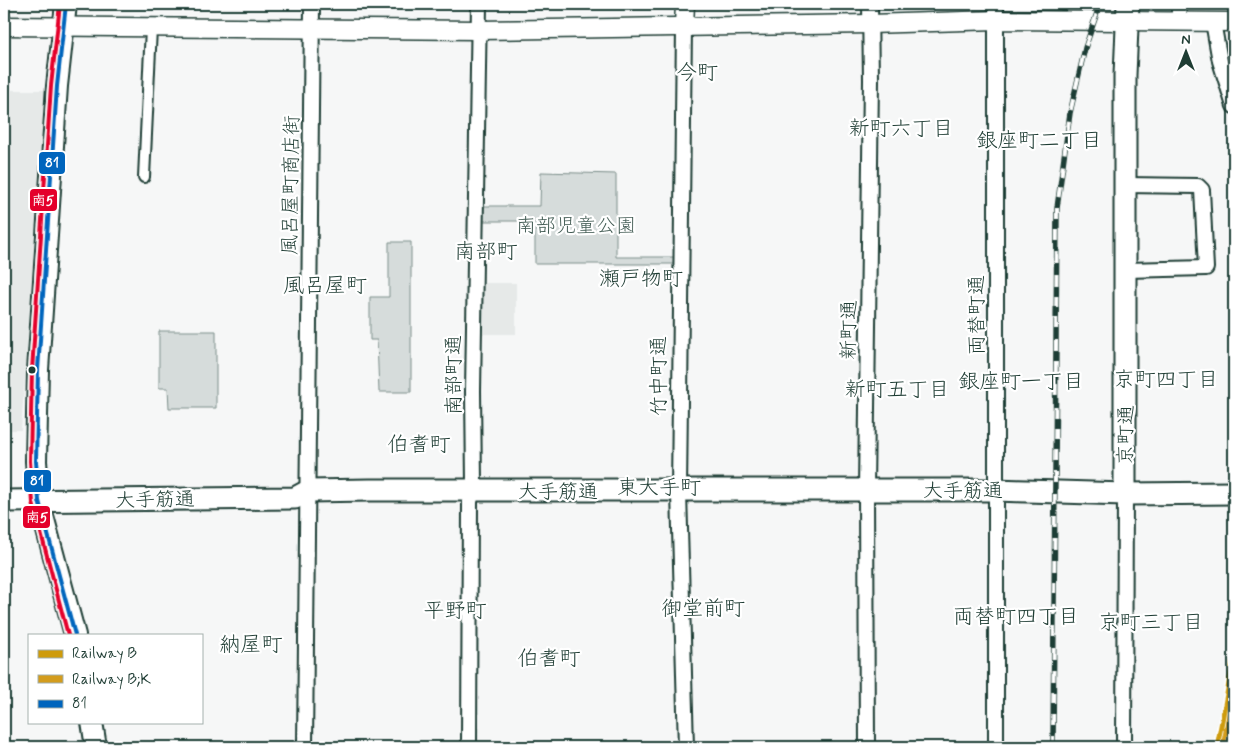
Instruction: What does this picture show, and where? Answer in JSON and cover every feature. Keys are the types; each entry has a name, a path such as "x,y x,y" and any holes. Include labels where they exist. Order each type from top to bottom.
{"main road":[{"path":"66,4 37,385 36,461 39,500 75,634"},
{"name":"京町通","path":"1125,494 1127,13"},
{"name":"大手筋通","path":"4,501 295,498 308,491 995,490 1125,494 1234,493"},
{"path":"92,724 96,747"}],"street":[{"name":"風呂屋町商店街","path":"305,747 312,4"},
{"name":"南部町通","path":"469,747 470,502 473,491 479,4"},
{"name":"竹中町通","path":"685,4 680,490 686,747"},
{"name":"新町通","path":"867,747 866,490 871,80 870,4"},
{"path":"1179,4 1179,22"},
{"path":"4,26 478,30 870,24 996,12 1127,13 1179,22 1234,22"},
{"name":"両替町通","path":"996,12 996,747"},
{"path":"1213,22 1220,61 1234,106"},
{"path":"144,178 151,28"},
{"path":"1125,185 1198,186 1202,190 1206,268 1126,270"},
{"name":"京町通","path":"1124,747 1125,494"}],"shaded area":[{"path":"4,90 46,90 21,430 4,430"},
{"path":"479,283 516,283 516,334 479,334"}],"green space":[{"name":"南部児童公園","path":"541,172 616,174 616,257 674,257 674,264 535,264 535,221 480,221 480,206 540,206"},
{"path":"389,242 411,242 411,392 379,392 377,340 370,340 370,297 389,297"},
{"path":"159,331 216,331 216,408 169,408 168,388 159,388"}],"railway":[{"path":"1053,747 1057,208 1070,113 1085,48 1100,4"}],"rail line":[{"name":"B","path":"1217,747 1234,657"},
{"name":"B;K","path":"1223,747 1234,689"}],"transit line":[{"name":"南5","path":"60,4 51,86 32,370 30,461 33,503 68,634"},
{"name":"81","path":"66,4 57,86 38,370 36,461 39,501 75,634"}],"district":[{"name":"今町","path":"697,72"},
{"name":"新町六丁目","path":"901,128"},
{"name":"銀座町二丁目","path":"1039,140"},
{"name":"南部町","path":"486,251"},
{"name":"瀬戸物町","path":"641,278"},
{"name":"風呂屋町","path":"325,285"},
{"name":"京町四丁目","path":"1166,379"},
{"name":"銀座町一丁目","path":"1021,381"},
{"name":"新町五丁目","path":"897,389"},
{"name":"伯耆町","path":"419,444"},
{"name":"東大手町","path":"659,487"},
{"name":"御堂前町","path":"703,608"},
{"name":"平野町","path":"455,610"},
{"name":"両替町四丁目","path":"1016,616"},
{"name":"京町三丁目","path":"1151,622"},
{"name":"納屋町","path":"251,644"},
{"name":"伯耆町","path":"549,658"}]}
